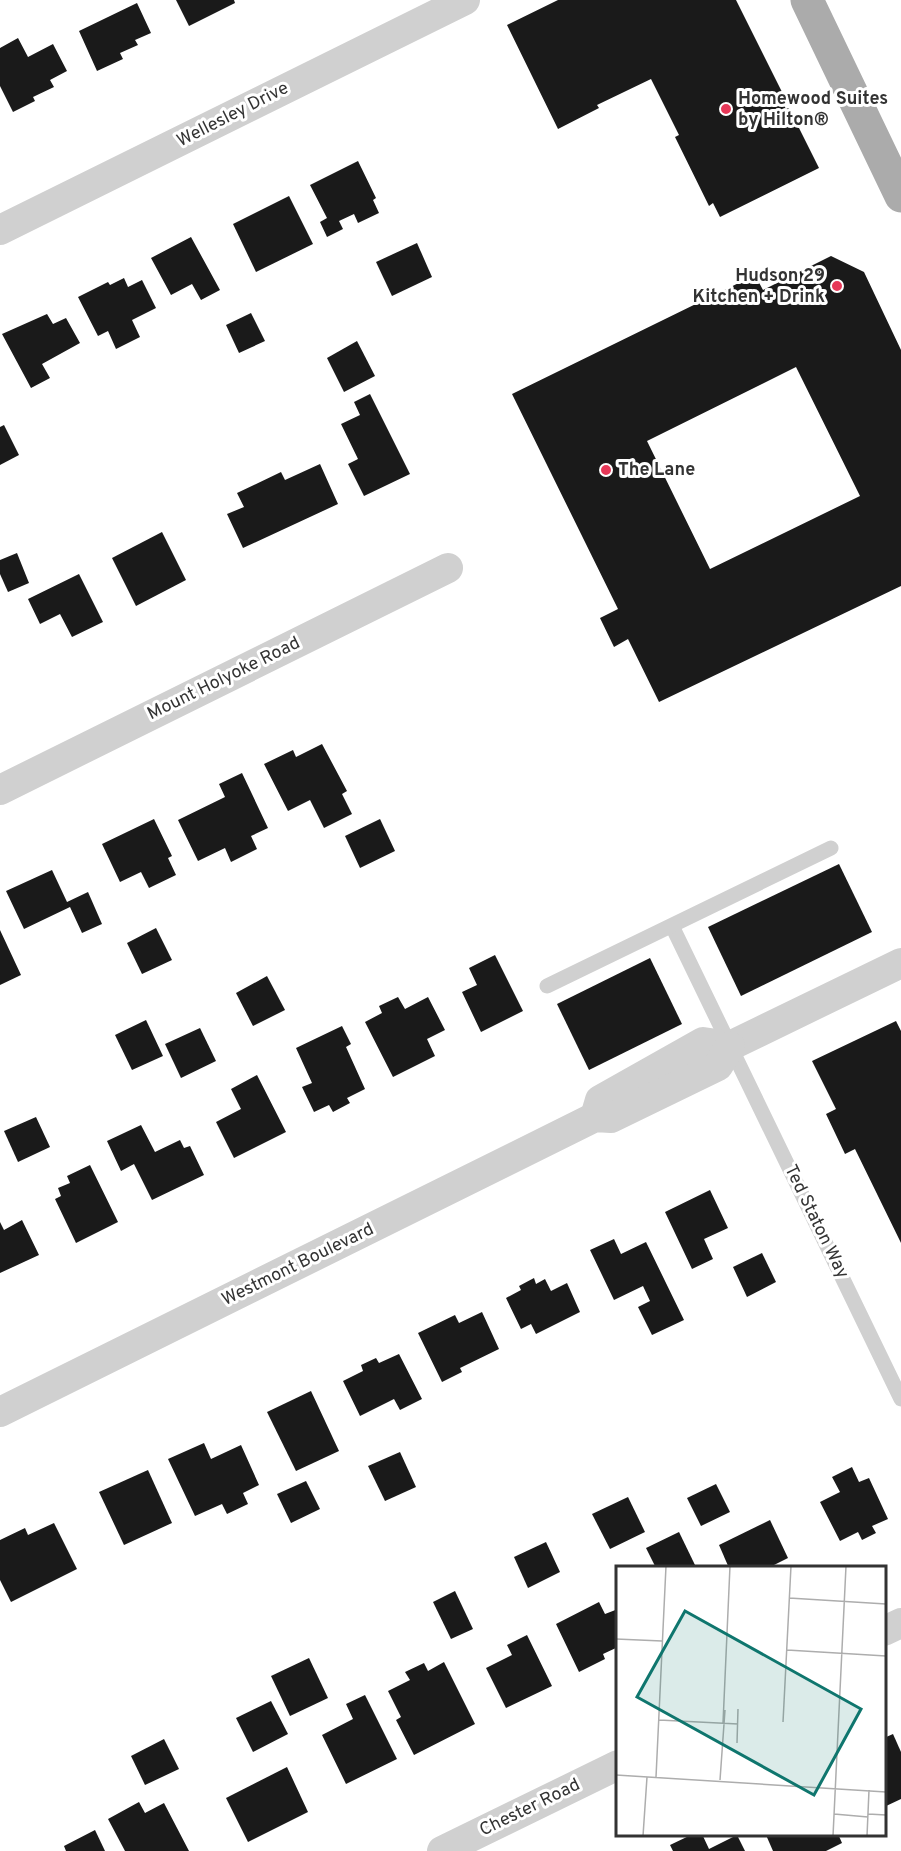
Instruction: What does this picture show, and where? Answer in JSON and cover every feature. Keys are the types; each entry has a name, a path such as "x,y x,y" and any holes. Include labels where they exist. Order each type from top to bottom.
{"main road":[{"path":"807,0 901,196"}],"street":[{"name":"Wellesley Drive","path":"0,231 465,0"},
{"name":"Mount Holyoke Road","path":"0,790 448,568"},
{"name":"Westmont Boulevard","path":"0,1412 595,1117 611,1118 718,1066 730,1046 901,963"},
{"path":"886,1630 901,1623"},
{"name":"Chester Road","path":"442,1851 616,1766"}],"lane":[{"path":"547,986 831,848"},
{"name":"Ted Staton Way","path":"672,926 901,1399"}],"building":[{"path":"176,0 234,0 235,3 189,26"},
{"name":"Homewood Suites by Hilton®","path":"558,0 736,0 783,94 779,96 786,109 789,108 819,168 720,217 713,203 709,206 675,137 679,135 651,79 597,105 599,108 558,129 507,25"},
{"path":"137,3 151,33 135,40 138,45 120,53 123,59 97,71 79,31"},
{"path":"18,38 28,57 53,44 67,71 50,80 54,87 33,97 35,101 13,112 0,86 0,48"},
{"path":"358,161 376,198 373,200 379,213 358,223 354,214 339,221 343,229 327,237 320,222 327,218 310,185"},
{"path":"289,196 313,244 256,272 233,224"},
{"path":"191,237 220,290 201,300 192,284 171,295 151,258"},
{"path":"417,243 432,277 392,296 376,262"},
{"name":"The Lane","path":"831,256 864,272 901,350 901,586 659,702 628,639 614,647 600,618 618,609 512,394 755,275 763,290","holes":["796,367 860,496 710,569 647,441"]},
{"path":"124,278 128,287 142,280 156,308 132,320 140,337 116,349 108,331 98,336 78,297 108,282 110,285"},
{"path":"251,313 265,341 239,353 226,325"},
{"path":"47,314 53,324 66,318 80,343 42,364 50,378 31,388 2,334"},
{"path":"357,341 375,376 344,392 327,358"},
{"path":"370,394 410,474 364,496 348,464 358,459 341,424 360,415 354,402"},
{"path":"4,425 19,455 0,465 0,427"},
{"path":"320,464 338,504 243,548 227,514 244,507 237,493 281,472 285,480"},
{"path":"162,532 186,580 136,606 112,558"},
{"path":"17,553 29,583 8,592 0,574 0,560"},
{"path":"79,574 103,622 72,637 60,614 40,624 28,599"},
{"path":"322,744 347,791 342,794 352,814 324,828 310,800 288,811 264,764 293,750 296,757"},
{"path":"242,773 268,828 251,836 257,849 231,862 225,848 198,861 178,820 225,797 219,784"},
{"path":"154,819 172,856 168,858 176,875 149,888 141,872 120,882 102,844"},
{"path":"380,819 395,851 360,868 345,836"},
{"path":"839,864 872,932 741,996 708,927"},
{"path":"52,870 67,902 88,892 102,924 82,933 70,907 24,929 6,891"},
{"path":"156,928 172,960 142,974 127,943"},
{"path":"0,930 21,975 0,985"},
{"path":"495,955 523,1011 481,1032 462,992 477,985 469,968"},
{"path":"650,958 682,1024 589,1070 557,1004"},
{"path":"267,976 285,1010 253,1026 236,993"},
{"path":"398,997 405,1009 428,997 445,1030 427,1039 435,1056 393,1077 365,1022 382,1013 379,1006"},
{"path":"146,1020 163,1056 132,1070 115,1035"},
{"path":"896,1021 901,1031 901,1243 855,1149 845,1154 826,1114 836,1109 812,1061"},
{"path":"342,1026 351,1044 346,1047 365,1089 347,1098 350,1103 333,1112 329,1105 314,1112 302,1087 312,1083 296,1048"},
{"path":"200,1028 216,1061 181,1078 165,1044"},
{"path":"257,1075 286,1132 234,1158 216,1122 241,1109 231,1089"},
{"path":"36,1117 50,1147 18,1162 4,1131"},
{"path":"141,1125 155,1152 180,1140 184,1148 190,1146 204,1175 152,1200 134,1164 121,1171 107,1141"},
{"path":"90,1165 118,1222 76,1243 55,1199 61,1196 58,1188 70,1183 67,1176"},
{"path":"710,1190 728,1228 704,1239 713,1259 692,1269 665,1212"},
{"path":"22,1220 39,1255 0,1273 0,1222 4,1230"},
{"path":"614,1239 621,1254 646,1242 684,1320 652,1335 638,1307 650,1301 643,1286 614,1300 590,1250"},
{"path":"762,1253 776,1282 747,1297 733,1267"},
{"path":"534,1278 536,1284 545,1279 551,1291 567,1283 580,1312 536,1334 531,1324 521,1329 506,1298 521,1290 519,1286"},
{"path":"482,1312 499,1349 460,1368 462,1372 442,1382 418,1333 455,1315 459,1323"},
{"path":"399,1354 422,1399 400,1410 394,1399 360,1416 343,1381 363,1371 361,1365 376,1358 379,1363"},
{"path":"311,1391 339,1451 296,1471 267,1412"},
{"path":"204,1443 211,1459 241,1445 259,1485 243,1493 248,1504 227,1514 222,1504 195,1516 168,1459"},
{"path":"400,1452 416,1487 385,1501 368,1466"},
{"path":"852,1467 859,1482 869,1478 888,1519 872,1526 876,1533 862,1540 858,1532 840,1541 820,1502 840,1492 832,1477"},
{"path":"148,1470 172,1523 124,1545 99,1492"},
{"path":"306,1481 320,1509 291,1523 277,1494"},
{"path":"716,1484 730,1512 701,1526 687,1498"},
{"path":"628,1497 645,1532 610,1549 592,1514"},
{"path":"770,1520 788,1558 772,1566 728,1566 719,1545"},
{"path":"54,1523 77,1569 11,1602 0,1580 0,1540 25,1528 28,1535"},
{"path":"679,1532 695,1565 655,1566 646,1548"},
{"path":"546,1542 560,1572 528,1588 514,1557"},
{"path":"455,1591 473,1629 451,1639 433,1602"},
{"path":"599,1602 605,1614 616,1610 616,1648 603,1654 605,1659 579,1672 556,1624"},
{"path":"527,1635 552,1686 506,1708 486,1668 512,1655 507,1645"},
{"path":"309,1658 328,1698 290,1716 271,1676"},
{"path":"444,1662 475,1724 414,1755 396,1720 401,1717 388,1691 410,1680 405,1672 424,1663 428,1671"},
{"path":"365,1695 397,1759 346,1784 322,1735 353,1719 346,1704"},
{"path":"271,1701 288,1734 253,1752 236,1718"},
{"path":"893,1734 901,1752 901,1799 886,1806 886,1737"},
{"path":"164,1739 179,1769 145,1785 131,1756"},
{"path":"287,1767 308,1812 248,1842 226,1798"},
{"path":"139,1802 145,1813 164,1803 189,1851 125,1851 108,1819"},
{"path":"95,1830 105,1851 66,1851 64,1846"},
{"path":"689,1836 703,1836 709,1849 738,1836 745,1851 673,1851 670,1845"},
{"path":"766,1836 839,1836 842,1843 826,1851 773,1851"}],"place":[{"name":"Homewood Suites by Hilton®","path":"726,109"},
{"name":"Hudson 29 Kitchen + Drink","path":"837,286"},
{"name":"The Lane","path":"606,470"}]}
